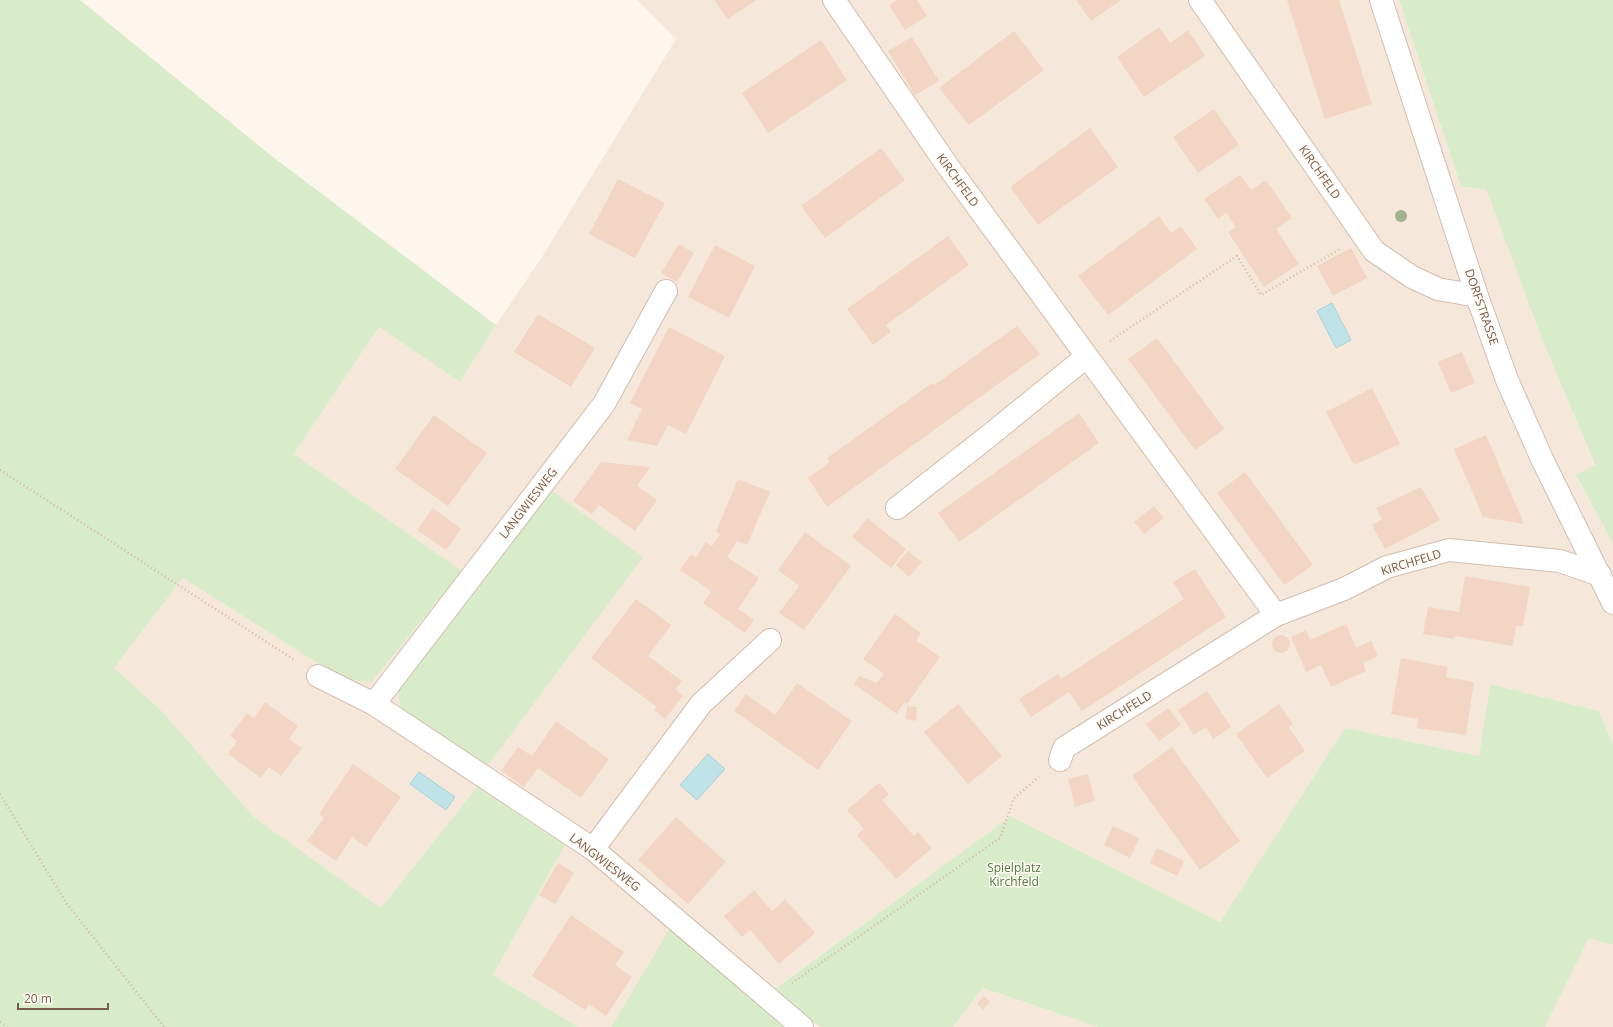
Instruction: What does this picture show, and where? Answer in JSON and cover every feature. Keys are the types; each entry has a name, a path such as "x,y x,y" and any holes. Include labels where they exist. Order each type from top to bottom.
{"street":[{"name":"KIRCHFELD","path":"834,0 947,165 1276,616"},
{"name":"KIRCHFELD","path":"1200,0 1374,251 1412,277 1438,289 1477,296"},
{"name":"DORFSTRASSE","path":"1381,0 1477,296 1507,380 1542,459 1613,603"},
{"name":"LANGWIESWEG","path":"374,704 604,404 666,291"},
{"path":"897,508 1086,357"},
{"name":"KIRCHFELD","path":"1060,760 1064,748 1276,616 1344,589 1387,567 1449,550 1560,561 1600,575"},
{"path":"592,849 701,704 770,640"},
{"name":"LANGWIESWEG","path":"318,676 374,704 592,849 802,1027"}],"path":[{"path":"1086,357 1237,256 1261,295 1363,234"},
{"path":"0,470 163,574 318,676"},
{"path":"769,1000 1000,838 1014,798 1060,760"},
{"path":"0,794 67,904 164,1027"},
{"path":"0,1022 7,1027"}],"shaded area":[{"path":"637,0 1399,0 1461,187 1486,189 1542,339 1595,466 1576,476 1613,544 1613,744 1599,711 1490,684 1479,756 1345,728 1220,922 1011,816 759,1000 670,928 611,1027 578,1027 493,975 565,845 477,787 381,908 254,817 160,709 114,668 183,578 344,680 462,571 294,454 379,327 460,382 540,260 676,39"},
{"path":"1589,938 1613,945 1613,1027 1545,1027"},
{"path":"983,988 1098,1027 953,1027"}],"green space":[{"path":"0,0 80,0 273,157 496,325 460,382 379,327 294,454 462,571 371,682 344,680 183,578 114,668 160,709 254,817 381,908 477,787 565,845 493,975 578,1027 0,1027"},
{"path":"1399,0 1613,0 1613,544 1576,475 1595,465 1542,339 1486,189 1461,187"},
{"path":"552,491 643,557 483,772 401,713 398,691 404,674"},
{"name":"Spielplatz Kirchfeld","path":"1490,684 1599,711 1613,744 1613,945 1589,938 1545,1027 1098,1027 983,988 953,1027 820,1027 796,1011 772,991 1011,816 1220,922 1345,728 1479,756"},
{"path":"670,928 785,1027 611,1027"}],"water":[{"path":"1332,303 1351,340 1336,348 1317,311"},
{"path":"708,754 725,769 697,800 680,785"},
{"path":"419,772 455,797 446,810 410,784"}],"building":[{"path":"714,0 756,0 728,19"},
{"path":"897,0 917,0 927,16 905,30 889,5"},
{"path":"1076,0 1121,0 1091,21"},
{"path":"1287,0 1339,0 1372,104 1325,119"},
{"path":"1159,27 1170,43 1188,30 1205,56 1144,97 1117,57"},
{"path":"1014,31 1044,70 969,125 939,88"},
{"path":"912,37 939,81 915,95 888,51"},
{"path":"821,40 847,80 768,133 742,93"},
{"path":"1214,109 1239,145 1198,173 1173,137"},
{"path":"1090,128 1118,167 1038,225 1010,187"},
{"path":"881,148 905,180 825,238 801,206"},
{"path":"1240,175 1251,190 1266,180 1292,218 1276,229 1299,264 1264,287 1228,232 1236,227 1226,213 1218,219 1204,199"},
{"path":"618,179 665,203 635,258 589,234"},
{"path":"1159,216 1171,233 1181,226 1197,249 1108,315 1078,276"},
{"path":"948,236 969,265 886,325 891,332 873,345 847,309"},
{"path":"679,244 694,253 677,282 661,273"},
{"path":"715,245 755,266 729,318 688,297"},
{"path":"1351,248 1367,278 1333,296 1317,266"},
{"path":"538,314 595,348 571,387 514,352"},
{"path":"1017,326 1040,354 827,507 808,478 830,462 827,458 932,383 934,385"},
{"path":"669,327 725,356 686,434 668,425 657,446 627,440 642,409 630,403"},
{"path":"1157,338 1224,429 1195,450 1128,359"},
{"path":"1462,352 1475,383 1451,393 1438,362"},
{"path":"1372,388 1400,444 1354,465 1326,412"},
{"path":"1079,413 1099,443 959,542 938,513"},
{"path":"434,415 487,453 448,506 395,469"},
{"path":"1486,435 1524,524 1483,517 1454,449"},
{"path":"601,462 650,467 637,486 657,500 635,531 599,505 592,514 573,501"},
{"path":"1245,472 1313,565 1284,585 1217,493"},
{"path":"738,479 770,492 747,545 737,541 727,557 759,578 738,609 754,620 745,633 703,603 711,591 680,570 691,554 696,557 706,542 712,546 720,534 716,532"},
{"path":"1421,487 1440,520 1385,549 1372,525 1382,519 1376,508"},
{"path":"1154,506 1164,518 1144,534 1134,522"},
{"path":"433,508 461,529 446,550 417,530"},
{"path":"867,518 906,549 891,568 852,537"},
{"path":"805,532 851,566 804,630 779,613 799,586 778,570"},
{"path":"908,551 922,562 909,577 896,565"},
{"path":"1195,569 1226,617 1082,711 1069,692 1031,717 1019,699 1058,674 1061,679 1184,599 1173,582"},
{"path":"1465,576 1530,587 1523,626 1516,626 1513,646 1455,636 1454,639 1423,634 1428,607 1459,612"},
{"path":"636,599 671,625 648,656 682,681 675,689 683,696 665,719 654,710 657,707 591,658"},
{"path":"895,614 921,633 916,640 940,657 907,704 904,702 897,714 854,684 859,676 877,683 884,674 863,659"},
{"path":"1346,624 1356,648 1371,641 1378,656 1363,663 1366,671 1331,687 1321,665 1306,672 1291,637 1306,630 1310,640"},
{"path":"1281,635 1287,638 1290,644 1287,650 1281,653 1275,650 1272,644 1275,638"},
{"path":"1401,658 1448,667 1446,677 1474,682 1466,735 1417,728 1418,719 1391,714"},
{"path":"797,683 852,721 818,770 734,711 746,694 775,715"},
{"path":"1207,691 1231,727 1213,739 1206,727 1194,735 1178,710"},
{"path":"265,702 298,726 289,739 302,748 281,776 269,767 261,778 228,754 237,741 230,736 247,713 254,718"},
{"path":"958,704 1002,756 968,784 924,732"},
{"path":"1279,704 1293,724 1289,727 1305,751 1267,778 1236,734"},
{"path":"907,706 917,707 916,721 906,719"},
{"path":"1168,708 1181,725 1159,741 1146,724"},
{"path":"556,721 609,759 581,798 538,768 524,787 501,771 518,747 532,756"},
{"path":"1172,747 1240,841 1200,870 1132,776"},
{"path":"353,764 401,797 366,847 352,837 336,861 307,841 324,818 319,814"},
{"path":"1088,774 1095,801 1075,807 1068,779"},
{"path":"879,783 889,794 882,800 914,836 918,832 932,848 896,879 857,835 864,829 847,810"},
{"path":"676,817 726,862 688,904 638,860"},
{"path":"1113,826 1139,838 1130,858 1104,845"},
{"path":"1157,848 1184,861 1177,876 1150,863"},
{"path":"558,863 574,873 555,904 539,895"},
{"path":"754,890 772,911 785,899 815,933 779,964 750,930 742,937 724,916"},
{"path":"571,915 624,952 615,965 632,977 606,1016 589,1004 585,1010 532,976"},
{"path":"984,996 990,1002 983,1010 977,1003"}]}
